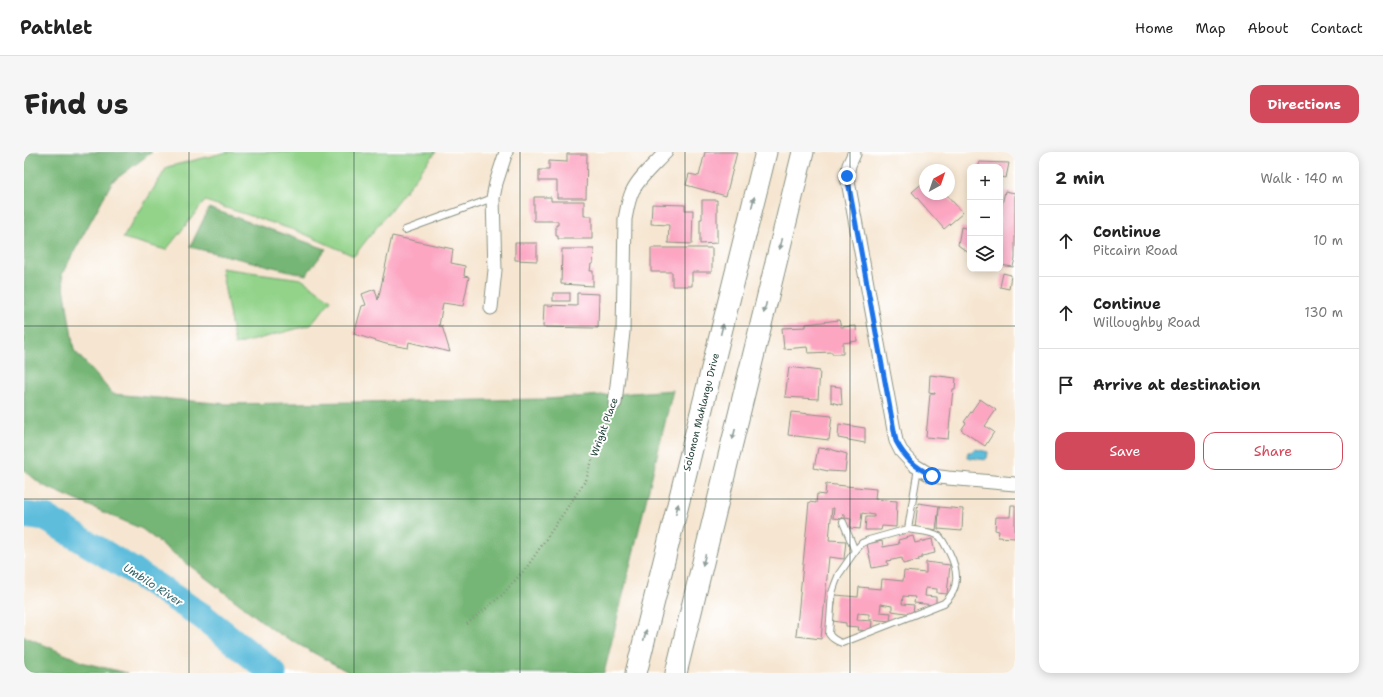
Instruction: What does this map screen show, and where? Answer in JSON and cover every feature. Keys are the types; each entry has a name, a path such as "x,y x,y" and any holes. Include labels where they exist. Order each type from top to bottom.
{"highway":[{"name":"Solomon Mahlangu Drive","path":"636,673 766,152"},
{"path":"676,673 803,152"}],"street":[{"path":"491,308 495,270 494,198 496,183 506,152"},
{"name":"Wright Place","path":"615,403 623,332 625,219 632,192 641,179 666,152"},
{"path":"854,153 849,165 847,176 896,441 901,451 916,466 932,476 1015,484"}],"lane":[{"path":"405,230 494,198"},
{"path":"908,529 916,466"},
{"path":"842,522 855,551"},
{"path":"908,529 934,534 940,537 957,571 957,579 952,594 944,603 842,643 836,642 829,634 832,593 839,574 862,543 908,529"}],"path":[{"name":"Wright Place","path":"468,624 502,594 527,567 586,480 595,451 615,403"}],"green space":[{"path":"24,152 152,152 112,182 62,274 74,350 113,394 227,404 547,399 673,390 604,673 350,673 276,632 142,529 42,485 24,470"},
{"path":"227,152 436,152 354,256 300,232 205,201 166,250 123,238 167,167"},
{"path":"209,208 326,249 306,275 190,247"},
{"path":"221,268 301,279 331,300 311,325 235,345"},
{"path":"24,636 85,663 127,673 24,673"}],"water":[{"path":"975,449 988,452 987,458 985,460 967,458 968,452 972,452"}],"building":[{"path":"705,152 737,152 726,196 686,185 689,174 699,176"},
{"path":"567,154 587,154 586,198 557,198 557,181 539,181 539,170 549,170 549,161 567,162"},
{"path":"979,162 1009,163 1006,178 1003,178 1003,164 979,164"},
{"path":"919,186 919,200 951,200 963,213 944,229 912,192"},
{"path":"1005,191 1015,193 1015,258 1013,267 1003,265 1003,200"},
{"path":"534,197 551,197 551,201 584,201 584,216 592,216 592,239 558,239 558,236 556,236 556,225 558,225 558,221 534,221"},
{"path":"702,200 717,200 717,243 700,244"},
{"path":"652,204 685,205 685,210 693,210 692,244 668,243 669,225 651,224"},
{"path":"961,227 967,228 967,252 958,245"},
{"path":"392,236 453,249 451,263 465,266 464,276 469,277 463,306 443,303 439,326 442,326 450,352 409,342 408,348 386,344 354,334 362,306 366,305 362,294 375,289 378,300"},
{"path":"515,243 537,243 537,261 515,260"},
{"path":"651,248 712,248 712,272 692,272 692,286 672,286 672,272 651,272"},
{"path":"562,249 594,249 593,264 591,264 590,271 593,271 593,286 561,284"},
{"path":"1003,273 1011,275 1009,289 1000,287"},
{"path":"553,293 570,293 570,301 553,301"},
{"path":"577,293 599,294 598,328 543,327 544,305 577,306"},
{"path":"839,320 841,327 856,326 857,341 843,343 843,354 832,354 832,352 808,353 807,347 784,349 782,328 806,327 806,324"},
{"path":"789,367 820,371 818,399 785,397"},
{"path":"930,375 956,378 955,389 953,389 948,439 926,437 930,394 935,394 929,392"},
{"path":"831,386 841,387 842,405 831,402"},
{"path":"980,399 996,410 985,426 994,432 985,446 961,430 966,423 964,422"},
{"path":"791,412 832,416 829,440 788,435"},
{"path":"839,424 865,428 865,443 838,438"},
{"path":"818,448 830,449 847,454 845,472 814,468"},
{"path":"826,484 876,489 875,499 897,501 896,527 882,526 881,530 865,530 866,517 874,517 874,515 862,513 860,529 850,528 851,519 845,518 845,514 843,514 842,519 833,518 834,508 832,508 829,540 846,541 844,559 829,557 821,639 796,636 809,502 816,503 817,494 825,495"},
{"path":"918,503 939,506 936,530 915,527"},
{"path":"1011,505 1015,505 1015,538 998,537 999,531 995,530 996,517 1010,517"},
{"path":"939,507 963,509 962,531 938,529"},
{"path":"913,536 915,543 932,539 935,553 922,556 922,558 918,559 919,560 903,564 902,558 887,561 888,565 872,568 867,544 882,541 883,547 899,544 898,540"},
{"path":"926,562 950,565 947,594 937,593 937,589 926,588 925,596 936,597 936,605 914,603 915,597 903,596 902,604 914,605 913,614 892,611 892,606 881,604 880,612 891,613 890,621 869,619 869,614 858,613 857,620 872,621 871,631 858,630 859,627 846,626 846,623 833,621 836,595 858,597 859,587 881,589 882,579 903,581 904,571 926,573"}],"waterway":[{"name":"Umbilo River","path":"24,515 46,518 135,572 202,616 273,673"}],"route":[{"path":"847,176 896,441 901,451 914,465 932,476"}]}
